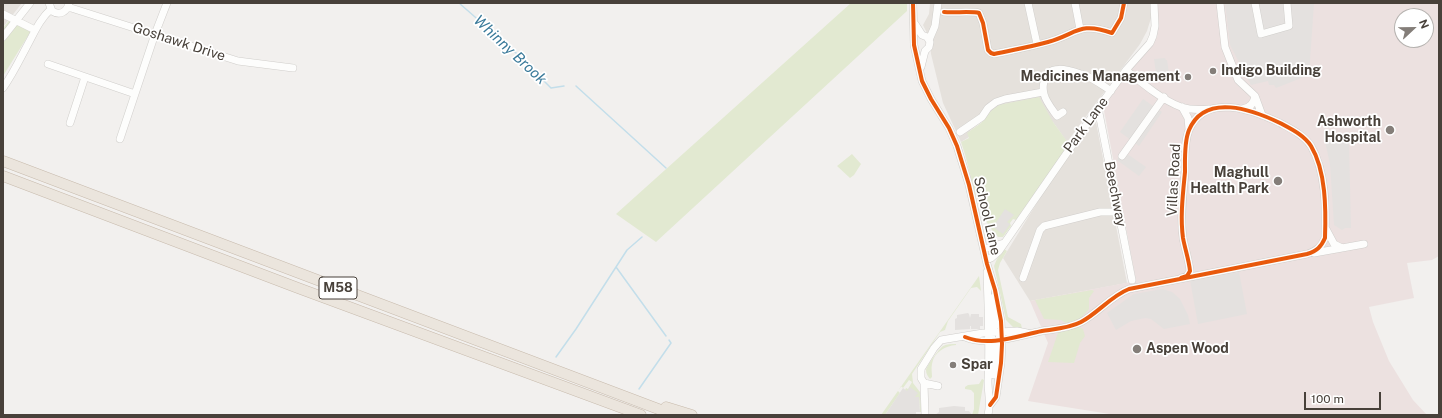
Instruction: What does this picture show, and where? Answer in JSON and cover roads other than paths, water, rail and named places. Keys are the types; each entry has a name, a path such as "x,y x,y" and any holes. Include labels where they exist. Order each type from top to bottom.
{"highway":[{"name":"M58","path":"3,161 674,415"},
{"name":"M58","path":"3,176 637,414"},
{"name":"M58","path":"600,386 692,415"}],"street":[{"path":"3,37 30,3"},
{"path":"120,139 155,34 167,3"},
{"name":"School Lane","path":"913,3 915,24 914,46 916,48 922,81 949,128 957,146 969,185 986,262 991,333"},
{"path":"925,37 934,26 938,3"},
{"path":"1028,3 1037,44"},
{"path":"1075,3 1080,29"},
{"path":"944,12 979,13 990,53 1054,40 1080,29 1090,27 1102,29 1112,33 1121,18 1124,3"},
{"name":"Park Lane","path":"986,262 999,251 1098,108 1126,70 1152,40 1155,26 1154,3"},
{"path":"1220,3 1225,47 1238,80 1255,96 1262,115"},
{"path":"1255,3 1261,34 1289,26 1287,3"},
{"path":"3,88 12,75 35,30 50,6 55,12 61,13 64,12 68,5"},
{"name":"Goshawk Drive","path":"68,5 238,62 293,68"},
{"path":"3,14 35,30"},
{"name":"School Lane","path":"915,24 925,37"},
{"path":"915,40 918,36 925,37"},
{"path":"920,69 925,51 929,47 925,37"},
{"path":"916,48 920,51 925,51"},
{"path":"48,64 135,94"},
{"path":"1063,112 1057,116 1043,92 1046,76 1051,71 1059,69 1082,74 1111,91"},
{"path":"1126,70 1164,97 1182,107 1202,110 1226,107 1242,109 1262,115 1303,136 1317,158 1322,175 1325,227 1325,238 1322,245 1317,251 1308,254"},
{"path":"70,123 85,77"},
{"path":"960,132 982,117 988,108 996,102 1005,98 1043,92"},
{"path":"1242,109 1252,105 1255,101 1255,96"},
{"path":"1122,156 1164,97"},
{"path":"1182,107 1188,118 1189,130"},
{"name":"Beechway","path":"1098,108 1132,280"},
{"name":"Villas Road","path":"1192,273 1183,237 1182,225 1186,146 1189,130 1198,117 1212,109"},
{"path":"1023,278 1040,230 1044,226 1100,212 1118,212"},
{"path":"1325,227 1334,244 1342,248"},
{"path":"984,249 1004,243"},
{"path":"965,337 973,341 1000,340 1077,324 1129,289 1181,278 1192,273 1364,244"},
{"name":"School Lane","path":"986,262 995,290 1001,332 1001,363 996,397 990,405"},
{"name":"School Lane","path":"990,405 989,341 995,325 991,277"},
{"path":"925,415 924,383 921,378 922,368 941,340 1001,332 1017,331 1031,333"},
{"name":"School Lane","path":"989,390 994,373 995,348 1000,340"},
{"path":"924,383 938,386"},
{"path":"988,415 990,405"}],"waterway":[{"name":"Whinny Brook","path":"459,3 514,51 551,88 564,86"},
{"path":"576,86 666,168"},
{"path":"616,267 627,250 642,237"},
{"path":"556,357 616,267 666,336"},
{"path":"639,389 671,343 669,340"}],"place":[{"name":"Indigo Building","path":"1213,71"},
{"name":"Medicines Management","path":"1188,77"},
{"name":"Ashworth Hospital","path":"1390,130"},
{"name":"Maghull Health Park","path":"1278,181"},
{"name":"Aspen Wood","path":"1137,349"},
{"name":"Spar","path":"953,365"}]}
